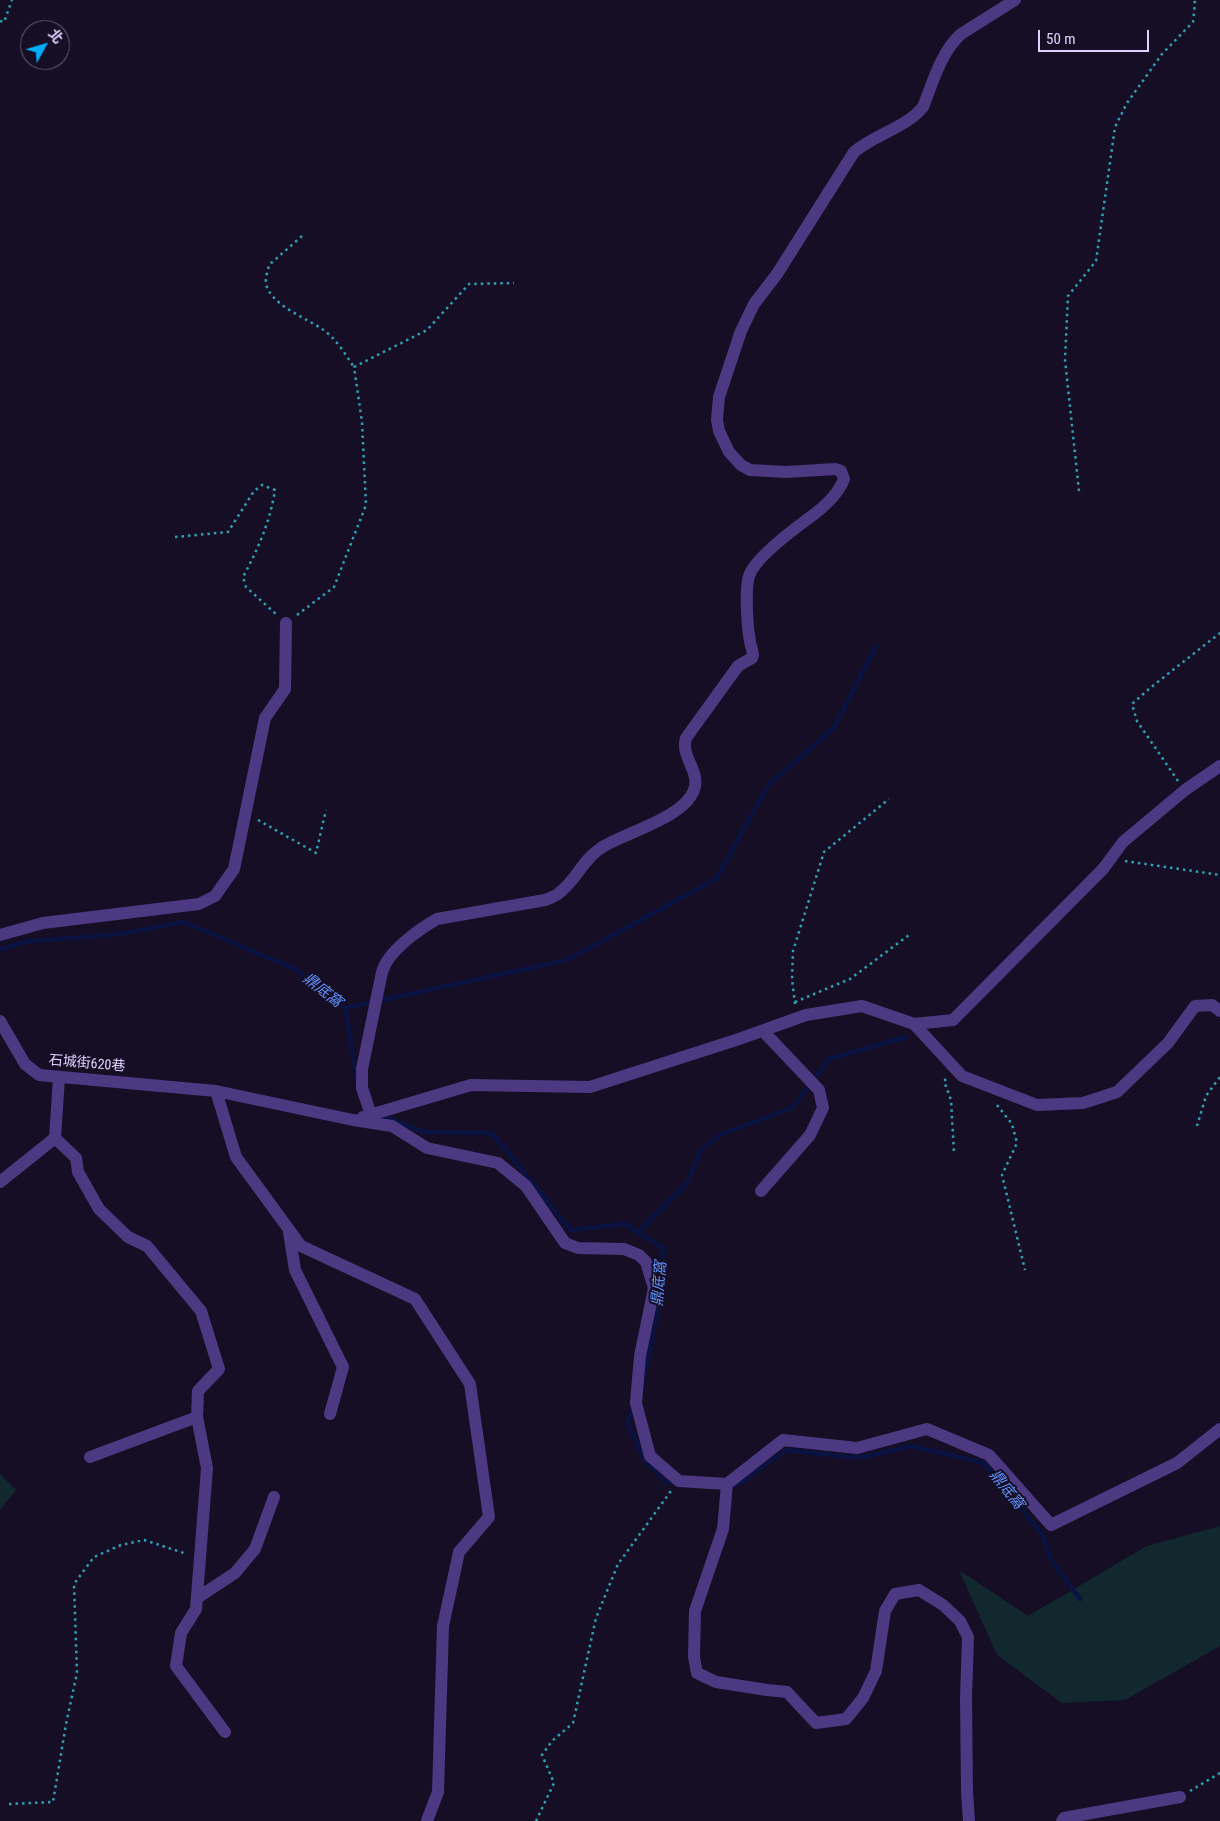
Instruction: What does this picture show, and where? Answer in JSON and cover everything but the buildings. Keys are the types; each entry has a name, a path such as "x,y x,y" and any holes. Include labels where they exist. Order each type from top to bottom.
{"street":[{"path":"371,1115 362,1088 362,1069 382,972 388,958 423,927 437,919 545,900 559,894 594,853 602,847 651,826 684,802 694,791 696,784 695,775 685,751 686,738 738,666 752,658 753,655 750,642 747,592 749,575 753,568 786,535 817,512 840,489 844,479 841,470 835,469 786,472 750,470 741,465 729,452 719,431 719,397 741,331 754,304 777,274 854,152 868,141 905,123 918,112 923,107 946,52 954,40 1014,0"},
{"path":"0,936 43,923 200,904 215,896 234,869 265,718 286,689 286,623"},
{"path":"353,1120 471,1085 590,1086 799,1018 862,1006 914,1024 953,1020 1103,869 1123,842 1184,790 1220,766"},
{"path":"914,1024 962,1076 1037,1105 1083,1102 1117,1092 1168,1043 1195,1006 1212,1005 1220,1010"},
{"name":"石城街620巷","path":"0,1021 26,1064 39,1075 216,1091 353,1120 392,1126 427,1148 498,1163 526,1186 564,1243 578,1248 624,1249 639,1255 646,1262 654,1288 640,1356 636,1403 650,1456 679,1481"},
{"path":"762,1191 810,1135 823,1108 819,1090 763,1031"},
{"path":"0,1182 55,1138 58,1077"},
{"path":"216,1091 236,1158 301,1246 415,1299 470,1384 489,1517 459,1552 443,1626 438,1792 426,1821"},
{"path":"55,1138 76,1158 78,1172 99,1210 128,1237 147,1246 201,1311 219,1369 198,1391 197,1417 207,1468 197,1598 196,1609 181,1632 176,1666 226,1732"},
{"path":"289,1229 295,1270 343,1367 330,1414"},
{"path":"90,1457 197,1417"},
{"path":"679,1481 727,1484 783,1440 857,1448 927,1428 990,1455 1051,1525 1177,1463 1220,1429"},
{"path":"727,1484 723,1529 695,1611 694,1657 697,1673 716,1682 787,1692 816,1723 846,1719 863,1698 876,1671 885,1611 895,1594 920,1590 943,1605 960,1621 968,1638 966,1697 969,1821"},
{"path":"197,1598 235,1573 255,1548 274,1497"},
{"path":"1062,1821 1064,1818 1180,1797"}],"path":[{"path":"0,21 4,22 12,0"},
{"path":"1079,491 1066,360 1068,296 1096,261 1115,127 1127,103 1162,54 1193,22 1194,0"},
{"path":"175,537 228,532 254,492 262,485 275,490 271,515 254,557 243,577 246,587 286,623 334,587 366,505 362,422 354,368 340,346 323,329 304,319 273,298 266,283 269,265 302,236"},
{"path":"354,368 426,330 469,284 514,283"},
{"path":"1184,790 1137,721 1132,704 1220,633"},
{"path":"799,1018 796,1011 792,979 793,951 824,852 889,799"},
{"path":"246,812 316,853 326,810"},
{"path":"1111,859 1220,875"},
{"path":"795,1002 850,978 909,935"},
{"path":"954,1068 944,1081 951,1100 954,1153"},
{"path":"1197,1126 1206,1096 1220,1077"},
{"path":"996,1104 1012,1124 1017,1143 1002,1175 1025,1270"},
{"path":"536,1821 554,1783 542,1755 552,1741 573,1723 596,1618 618,1564 679,1481"},
{"path":"9,1804 53,1802 77,1673 74,1584 94,1557 120,1545 144,1540 200,1558"},
{"path":"1180,1797 1220,1773"}],"green space":[{"path":"0,1474 16,1490 0,1510"},
{"path":"1220,1526 1220,1646 1125,1700 1062,1703 997,1655 959,1570 1028,1616 1147,1546"}],"waterway":[{"path":"345,1008 567,960 716,879 769,784 834,728 876,646"},
{"name":"鼎底窩","path":"0,950 23,942 120,934 184,922 295,969 345,1008 357,1079"},
{"path":"638,1232 687,1183 701,1149 722,1134 792,1108 829,1059 906,1037"},
{"name":"鼎底窩","path":"382,1115 423,1132 491,1133 570,1230 625,1224 663,1248 656,1321 642,1388"},
{"name":"鼎底窩","path":"634,1407 627,1422 644,1459 665,1482 676,1483"},
{"name":"鼎底窩","path":"733,1486 744,1481 786,1450 851,1457 869,1456 911,1446 984,1463 1042,1534 1051,1560 1080,1599"}]}
